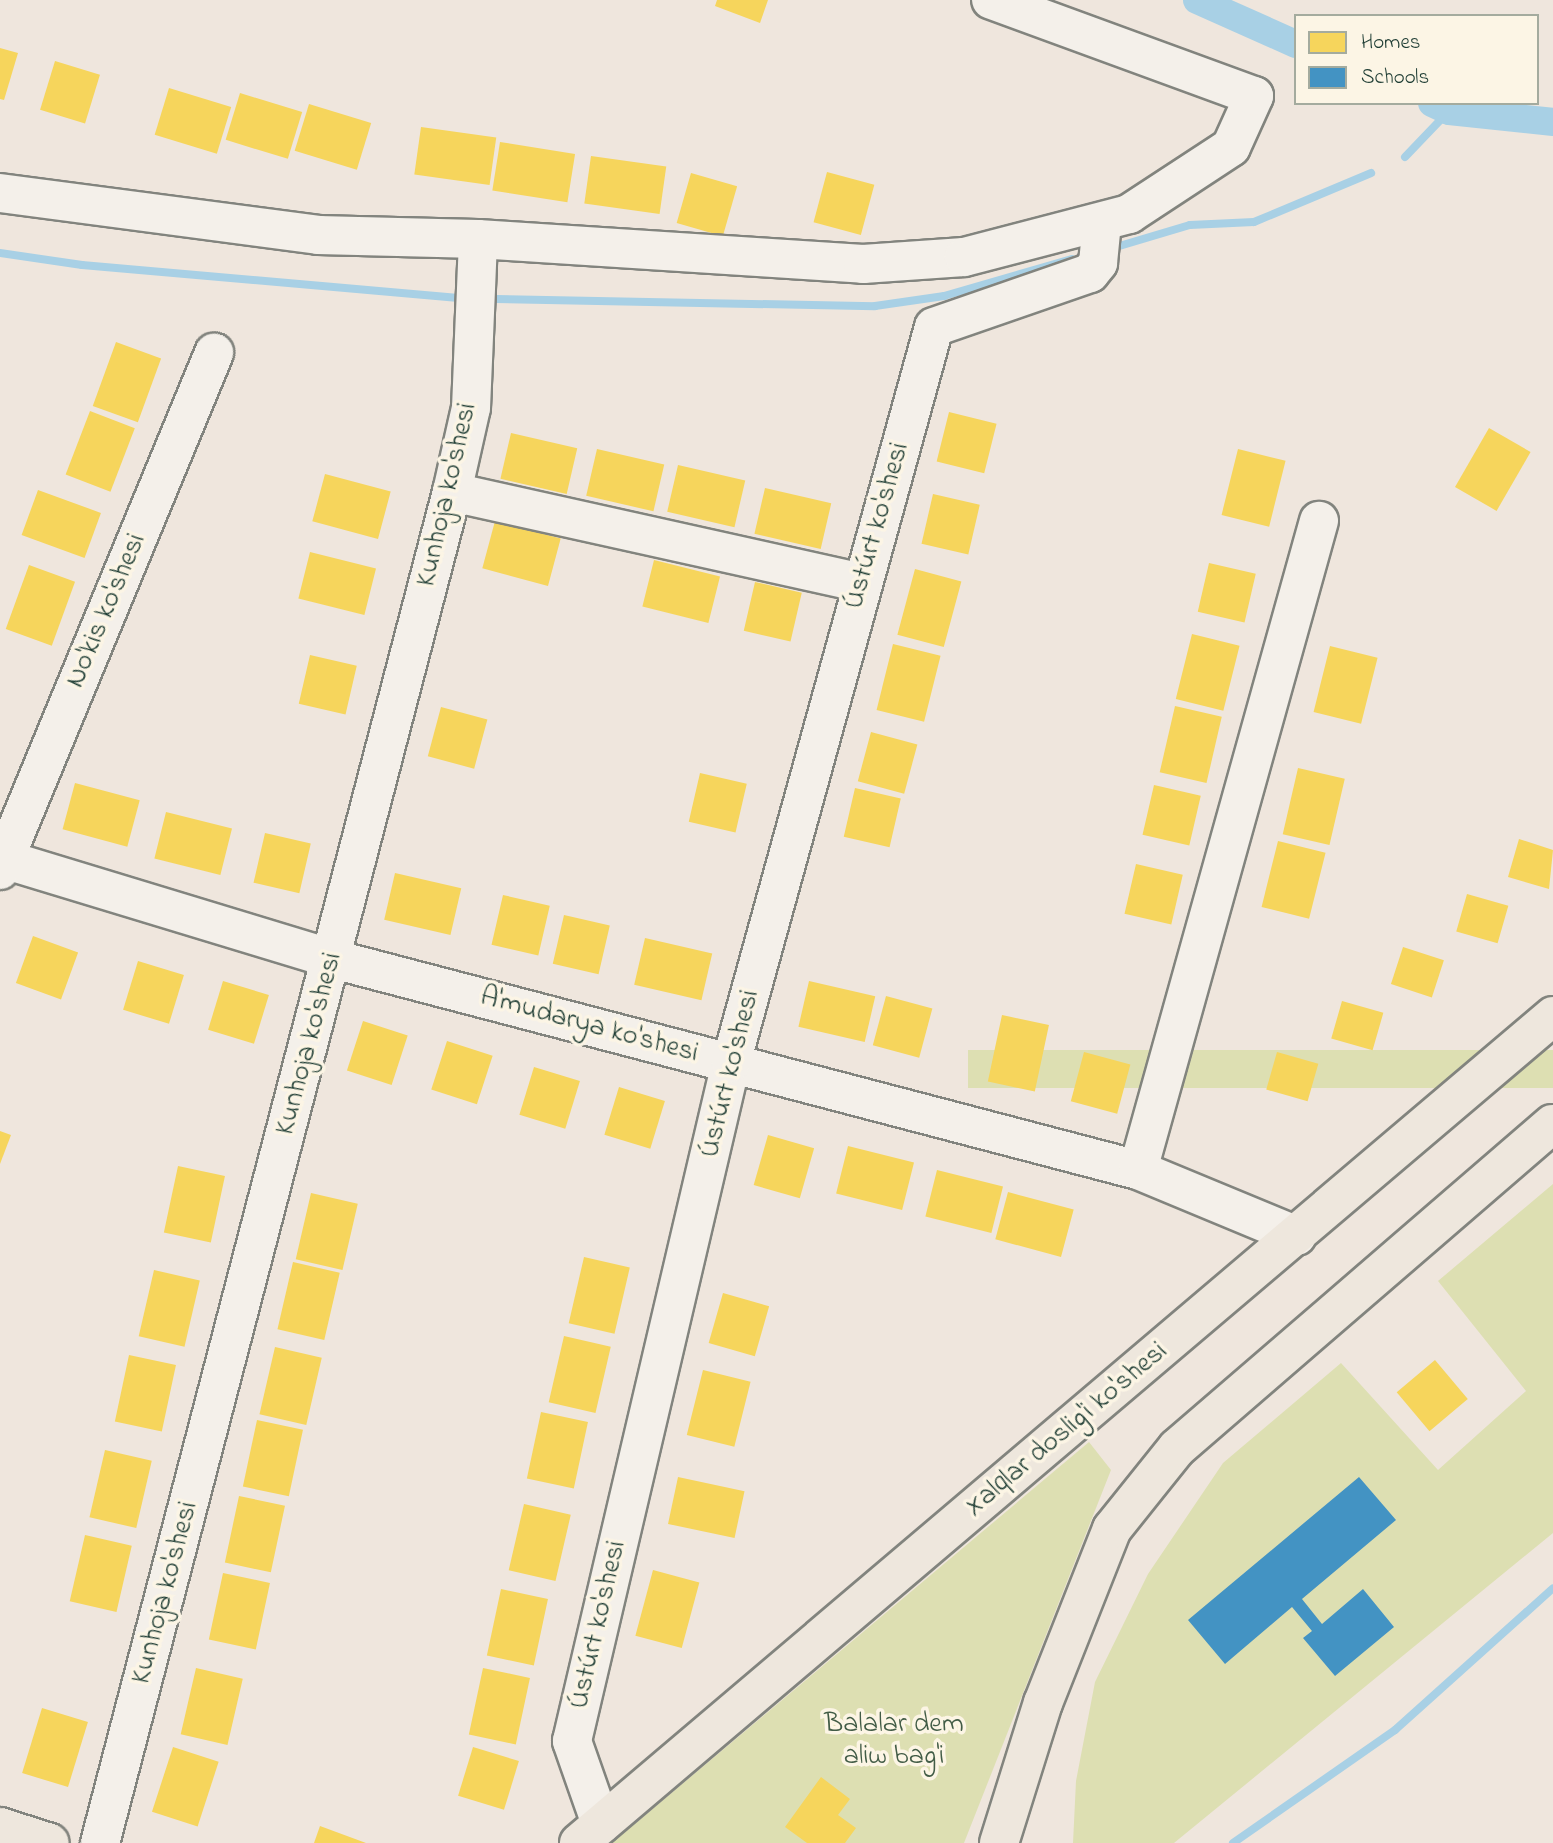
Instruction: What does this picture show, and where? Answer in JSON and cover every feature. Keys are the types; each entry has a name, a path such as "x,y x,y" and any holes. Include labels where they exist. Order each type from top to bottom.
{"main road":[{"name":"Xalqlar doslig'i ko'shesi","path":"590,1834 1553,1016"},
{"path":"999,1843 1043,1703 1112,1529 1177,1448 1553,1124"},
{"path":"0,1826 50,1843"}],"street":[{"path":"0,193 318,235 478,239 863,264 964,257 1129,214 1231,146 1254,96 991,0"},
{"name":"Ústúrt ko'shesi","path":"590,1834 572,1741 732,1063 934,327 1090,273 1098,263 1102,222"},
{"name":"Kunhoja ko'shesi","path":"100,1843 333,959 452,492 471,408 478,239"},
{"name":"No'kis ko'shesi","path":"1,862 214,353"},
{"path":"452,492 863,583"},
{"path":"1138,1170 1319,521"},
{"name":"A'mudarya ko'shesi","path":"1,862 333,959 1138,1170 1297,1236"}],"green space":[{"path":"968,1050 1553,1050 1553,1088 968,1088"},
{"path":"1553,1184 1553,1533 1174,1843 1073,1843 1076,1781 1095,1682 1148,1574 1223,1463 1341,1363 1438,1470 1526,1391 1438,1281"},
{"name":"Balalar dem aliw bag'i","path":"1089,1442 1111,1470 964,1843 612,1843"}],"building: Homes":[{"path":"717,0 768,0 760,23 715,6"},
{"path":"0,48 18,53 4,100 0,99"},
{"path":"55,61 100,75 85,124 40,110"},
{"path":"169,88 231,107 217,154 155,135"},
{"path":"240,93 302,112 288,159 226,140"},
{"path":"309,104 371,123 357,170 295,151"},
{"path":"421,127 496,138 490,185 414,175"},
{"path":"500,142 575,154 567,202 492,190"},
{"path":"591,156 666,167 660,214 584,204"},
{"path":"827,172 874,185 861,235 814,222"},
{"path":"691,173 737,186 723,236 677,223"},
{"path":"116,342 161,358 138,422 93,406"},
{"path":"90,411 135,428 110,492 66,474"},
{"path":"949,412 997,424 984,473 937,461"},
{"path":"1489,428 1531,452 1497,511 1455,487"},
{"path":"511,433 577,448 567,494 500,479"},
{"path":"597,449 664,465 653,511 586,496"},
{"path":"1238,449 1286,461 1269,527 1222,515"},
{"path":"678,465 745,481 734,527 667,512"},
{"path":"325,474 391,492 378,539 312,521"},
{"path":"765,488 831,503 821,549 754,534"},
{"path":"38,490 101,513 85,558 22,535"},
{"path":"933,494 980,505 968,554 922,544"},
{"path":"495,521 561,539 548,586 482,568"},
{"path":"310,552 376,568 364,615 298,599"},
{"path":"654,560 720,576 708,623 642,607"},
{"path":"1209,563 1256,574 1245,623 1198,612"},
{"path":"29,565 75,582 52,646 6,629"},
{"path":"915,569 961,581 944,647 897,635"},
{"path":"755,582 802,593 791,642 744,631"},
{"path":"1192,634 1240,646 1223,711 1176,699"},
{"path":"893,644 941,656 924,722 877,710"},
{"path":"1330,646 1378,658 1361,724 1314,712"},
{"path":"310,655 357,666 346,715 299,704"},
{"path":"1175,706 1222,717 1206,783 1160,772"},
{"path":"441,707 487,719 474,769 428,756"},
{"path":"871,732 917,744 904,794 858,781"},
{"path":"1298,768 1345,779 1329,845 1283,834"},
{"path":"700,773 747,784 736,833 689,822"},
{"path":"75,783 140,800 127,847 63,829"},
{"path":"1154,785 1201,796 1189,845 1143,835"},
{"path":"855,788 901,799 890,847 844,837"},
{"path":"166,812 232,828 220,875 154,859"},
{"path":"265,833 311,844 299,893 254,883"},
{"path":"1519,839 1553,850 1549,889 1508,877"},
{"path":"1278,841 1326,853 1309,919 1262,907"},
{"path":"1136,864 1183,875 1171,924 1125,914"},
{"path":"395,873 461,888 450,935 384,920"},
{"path":"1467,894 1508,906 1498,943 1456,931"},
{"path":"503,895 550,906 538,955 492,945"},
{"path":"564,915 610,926 599,974 553,964"},
{"path":"33,936 78,952 61,999 16,983"},
{"path":"645,938 712,954 701,1000 634,985"},
{"path":"1403,947 1444,960 1432,997 1391,984"},
{"path":"138,961 184,975 169,1024 123,1010"},
{"path":"223,981 269,995 254,1044 208,1030"},
{"path":"809,981 875,996 865,1042 798,1027"},
{"path":"886,996 932,1008 919,1058 873,1045"},
{"path":"1342,1001 1383,1013 1373,1050 1331,1038"},
{"path":"1002,1015 1049,1025 1035,1091 988,1082"},
{"path":"363,1021 408,1036 392,1085 347,1070"},
{"path":"447,1041 493,1056 477,1104 431,1090"},
{"path":"1084,1052 1130,1064 1117,1114 1071,1101"},
{"path":"1277,1052 1318,1064 1308,1101 1266,1089"},
{"path":"534,1067 580,1081 565,1129 519,1115"},
{"path":"619,1087 665,1101 650,1149 604,1135"},
{"path":"0,1131 11,1135 0,1164"},
{"path":"768,1135 814,1148 800,1198 754,1185"},
{"path":"848,1146 914,1162 902,1210 836,1194"},
{"path":"178,1166 225,1176 211,1242 164,1233"},
{"path":"937,1170 1003,1186 991,1233 925,1217"},
{"path":"1008,1192 1074,1210 1061,1257 995,1239"},
{"path":"311,1193 358,1204 342,1270 296,1259"},
{"path":"584,1257 630,1268 614,1334 569,1323"},
{"path":"293,1262 340,1273 324,1340 277,1329"},
{"path":"154,1270 200,1281 184,1347 139,1336"},
{"path":"723,1293 769,1306 755,1356 709,1343"},
{"path":"564,1336 611,1347 595,1413 549,1402"},
{"path":"275,1347 322,1358 306,1425 259,1414"},
{"path":"129,1355 176,1365 162,1431 115,1422"},
{"path":"1435,1360 1468,1399 1429,1431 1397,1392"},
{"path":"703,1370 751,1382 734,1447 687,1435"},
{"path":"541,1412 588,1422 574,1488 527,1479"},
{"path":"257,1420 303,1430 289,1496 243,1487"},
{"path":"105,1450 152,1461 136,1528 89,1517"},
{"path":"678,1477 745,1491 735,1538 668,1524"},
{"path":"239,1496 285,1506 271,1572 225,1563"},
{"path":"524,1504 571,1515 555,1581 509,1570"},
{"path":"85,1535 132,1546 116,1612 70,1601"},
{"path":"653,1570 699,1582 682,1648 635,1636"},
{"path":"223,1573 270,1583 256,1649 209,1640"},
{"path":"501,1589 548,1599 534,1665 487,1656"},
{"path":"196,1668 243,1679 227,1745 181,1734"},
{"path":"483,1668 530,1678 516,1744 469,1735"},
{"path":"42,1708 88,1722 68,1787 22,1773"},
{"path":"173,1747 219,1762 198,1827 152,1812"},
{"path":"473,1747 519,1761 504,1810 458,1796"},
{"path":"821,1777 850,1799 838,1815 856,1828 845,1843 807,1843 785,1827"},
{"path":"320,1826 366,1843 314,1843"}],"building: Schools":[{"path":"1359,1477 1396,1520 1302,1599 1322,1624 1363,1589 1394,1627 1335,1676 1303,1638 1312,1631 1292,1607 1225,1664 1188,1620"}],"waterway":[{"path":"1197,0 1294,43"},
{"path":"1436,105 1449,111 1553,122"},
{"path":"1405,157 1449,111"},
{"path":"1116,247 1190,225 1254,222 1371,173"},
{"path":"0,253 82,265 459,298"},
{"path":"496,299 875,306 944,296 1072,259"},
{"path":"1233,1843 1395,1730 1553,1588"}]}
